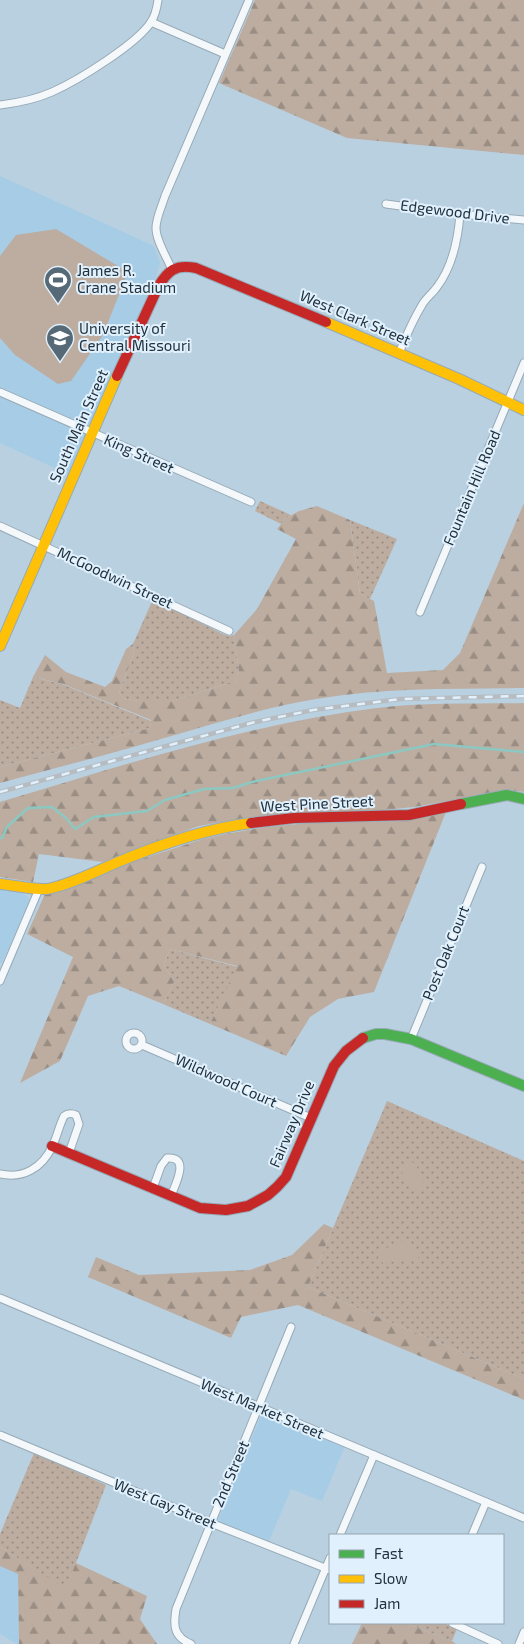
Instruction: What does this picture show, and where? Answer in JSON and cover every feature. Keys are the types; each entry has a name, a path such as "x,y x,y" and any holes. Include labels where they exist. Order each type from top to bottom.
{"street":[{"path":"0,105 51,93 78,79 126,47 151,22 158,0"},
{"path":"172,270 158,242 156,228 158,219 165,196 249,0"},
{"path":"151,22 225,54"},
{"name":"Edgewood Drive","path":"386,204 524,220"},
{"path":"399,353 409,327 424,302 437,288 446,272 459,233 460,214"},
{"name":"West Clark Street","path":"172,270 183,266 196,268 399,353 524,410"},
{"name":"South Main Street","path":"0,646 150,302 161,280 172,270"},
{"name":"Fountain Hill Road","path":"420,612 524,364"},
{"name":"King Street","path":"0,392 251,502"},
{"name":"McGoodwin Street","path":"0,526 229,631"},
{"name":"West Pine Street","path":"0,884 46,889 67,883 142,852 187,836 236,825 294,818 409,815 497,797 507,796 524,799"},
{"name":"Post Oak Court","path":"411,1040 482,867"},
{"path":"0,981 39,889"},
{"name":"Fairway Drive","path":"52,1146 200,1208 215,1211 232,1211 249,1207 278,1189 294,1163 334,1066 342,1054 352,1045 376,1034 394,1034 524,1086"},
{"name":"Wildwood Court","path":"142,1045 311,1118"},
{"path":"0,1174 9,1176 29,1172 40,1164 52,1146 64,1116 72,1114 76,1116 79,1124 69,1153"},
{"path":"153,1188 163,1162 167,1158 172,1158 180,1165 180,1170 171,1196"},
{"name":"West Market Street","path":"0,1298 524,1518"},
{"name":"2nd Street","path":"192,1644 179,1636 174,1621 176,1609 291,1327"},
{"name":"West Gay Street","path":"0,1435 211,1524 328,1570"},
{"path":"340,1534 374,1455"},
{"path":"472,1534 486,1502"},
{"path":"294,1644 328,1570"},
{"path":"454,1624 498,1644"},
{"path":"519,1644 524,1632"}],"shaded area":[{"name":"University of Central Missouri","path":"0,176 154,246 160,263 155,280 70,475 0,443"},
{"path":"0,887 19,890 29,898 2,963 0,963"},
{"path":"264,1413 345,1446 322,1501 291,1489 269,1541 218,1520 260,1418"},
{"path":"0,1566 18,1574 19,1644 0,1634"}],"green space":[{"path":"255,0 524,0 524,155 347,138 219,83"},
{"name":"James R. Crane Stadium","path":"56,229 128,272 103,335 71,381 58,384 15,355 0,338 0,256 16,235"},
{"path":"260,501 291,515 281,524 255,511"},
{"path":"524,503 524,688 367,692 316,699 255,712 0,783 0,767 150,728 151,720 63,684 33,677 45,655 66,672 105,687 112,681 126,649 133,644 134,653 119,692 123,698 138,701 172,701 235,681 239,671 234,635 257,609 296,539 277,529 286,518 299,511 317,506 350,520 360,594 374,601 387,673 443,670 460,653"},
{"path":"350,520 397,539 370,599 360,594"},
{"path":"153,599 223,634 234,635 239,671 235,681 172,701 138,701 123,698 119,692 134,653 133,644"},
{"path":"33,677 62,684 151,721 150,728 0,767 0,700 20,708"},
{"path":"524,703 524,792 510,790 414,807 384,810 268,815 234,820 199,826 103,862 39,854 33,882 0,877 0,802 140,760 281,724 377,708 413,705"},
{"path":"446,812 374,992 338,999 310,1017 286,1056 210,1024 237,966 170,949 164,965 174,982 163,1004 119,986 88,996 60,1061 20,1083 73,957 27,934 45,894 132,862 203,839 225,834 309,823 406,821"},
{"path":"170,949 238,967 210,1024 163,1004 174,982 164,965"},
{"path":"387,1101 524,1161 524,1379 308,1287"},
{"path":"408,1161 417,1166 424,1180 423,1187 419,1190 412,1189 402,1173 404,1165"},
{"path":"324,1224 333,1228 308,1287 524,1379 524,1400 298,1305 241,1317 231,1338 88,1277 96,1257 139,1275 250,1270 292,1255"},
{"path":"400,1242 414,1246 418,1251 418,1260 396,1261 384,1264 378,1258 379,1249 393,1247"},
{"path":"34,1453 106,1485 65,1589 0,1547 0,1534"},
{"path":"0,1547 65,1588 76,1563 147,1596 140,1619 157,1644 19,1644 18,1574 0,1566"},
{"path":"362,1624 408,1624 456,1644 352,1644"},
{"path":"408,1624 445,1624 457,1629 452,1641"}],"waterway":[{"path":"0,838 2,838 7,827 28,808 52,807 66,818 75,829 94,817 147,811 165,800 204,789 233,788 252,782 434,744 524,752"}],"railway":[{"path":"0,792 255,722 313,710 400,699 524,696"}],"traffic: fast":[{"path":"461,804 507,795 524,799"},
{"path":"363,1038 376,1034 385,1034 411,1039 524,1086"}],"traffic: slow":[{"path":"326,322 459,379 524,410"},
{"path":"0,646 117,376"},
{"path":"0,884 36,889 54,888 167,843 216,829 251,823"}],"traffic: jam":[{"path":"117,376 158,287 169,272 178,268 196,268 326,322"},
{"path":"251,823 294,818 409,815 461,804"},
{"path":"52,1146 200,1208 226,1210 248,1206 268,1195 286,1177 334,1066 346,1051 363,1038"}],"place":[{"name":"James R. Crane Stadium","path":"58,304"},
{"name":"University of Central Missouri","path":"60,362"}]}
